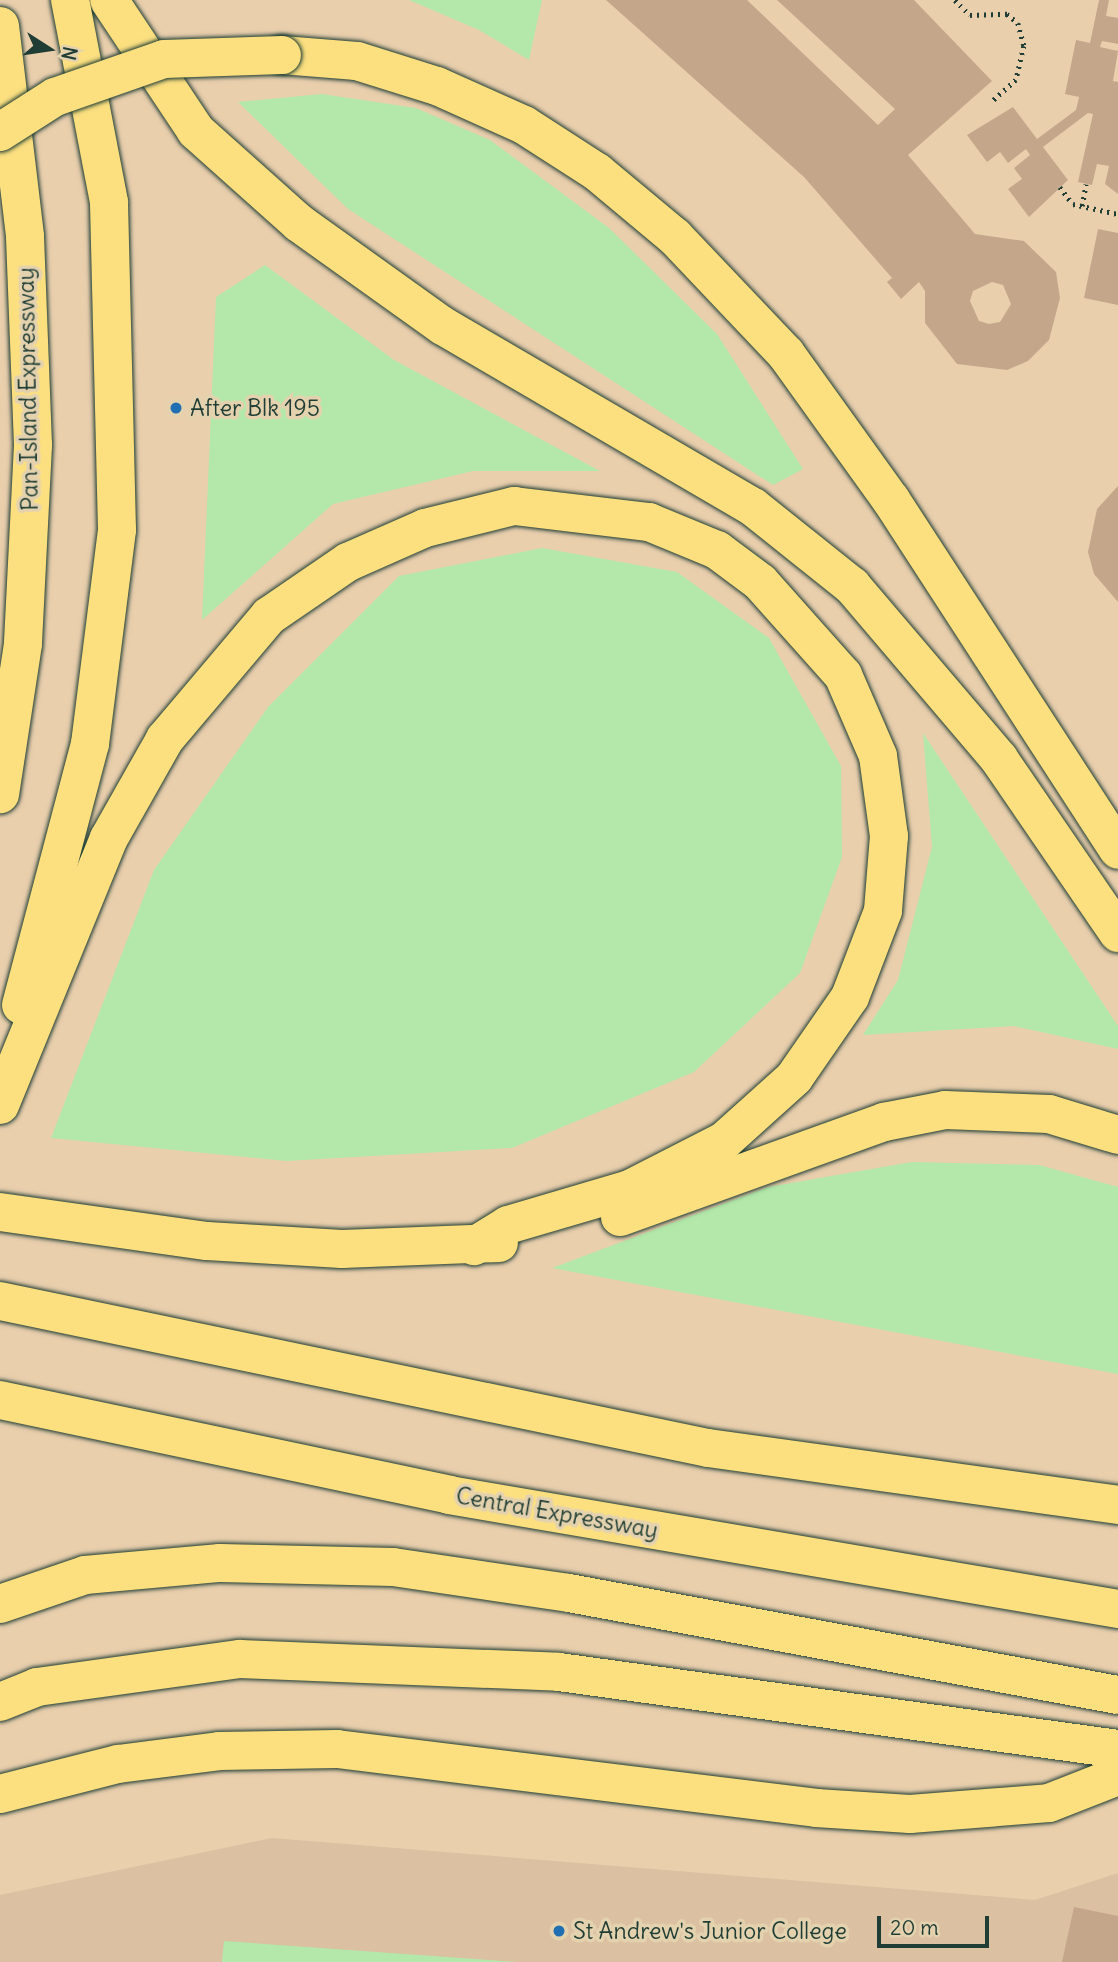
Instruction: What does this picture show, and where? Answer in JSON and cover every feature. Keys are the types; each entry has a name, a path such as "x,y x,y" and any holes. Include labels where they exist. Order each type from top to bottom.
{"highway":[{"path":"0,1088 90,744 117,530 109,202 70,0"},
{"path":"109,0 196,131 299,223 443,326 753,507 852,586 999,758 1118,933"},
{"name":"Pan-Island Expressway","path":"0,26 25,237 33,445 23,644 0,794"},
{"path":"0,132 55,97 113,74 224,52 358,61 437,86 524,125 597,172 675,237 786,354 891,500 1118,850"},
{"path":"0,1105 109,838 165,738 269,616 348,562 425,528 514,506 591,510 649,522 718,550 795,614 843,676 880,769 889,836 883,911 850,997 794,1078 723,1141 630,1189 508,1225 474,1246"},
{"path":"0,1212 207,1241 342,1250 474,1246 545,1237 631,1214 884,1122 945,1110 1049,1114 1118,1135"},
{"path":"0,1301 708,1448 1118,1504"},
{"name":"Central Expressway","path":"0,1400 449,1495 1118,1609"},
{"path":"0,1604 85,1576 220,1563 393,1567 569,1593 1118,1695"},
{"path":"0,1702 37,1687 240,1659 559,1672 1118,1749"},
{"path":"0,1794 118,1764 219,1751 337,1749 816,1808 910,1814 1049,1803 1118,1776"}],"path":[{"path":"955,0 970,15 1007,14 1018,23 1024,46 1016,80 993,101"},
{"path":"1082,206 1086,184"},
{"path":"1060,187 1082,206 1118,215"}],"shaded area":[{"name":"St Andrew's Junior College","path":"272,1838 1035,1900 1118,1873 1118,1962 0,1962 0,1895"}],"green space":[{"path":"409,0 542,0 529,60 479,30"},
{"path":"322,94 416,108 490,140 609,228 717,334 803,469 773,485 348,209 238,102"},
{"path":"265,265 394,360 600,471 473,471 333,504 202,620 216,297"},
{"path":"542,548 677,572 769,638 841,766 842,857 800,973 694,1072 512,1148 286,1161 51,1138 154,870 268,707 399,576"},
{"path":"923,733 1118,1026 1118,1049 1014,1026 863,1035 898,980 932,847"},
{"path":"912,1162 1039,1165 1118,1187 1118,1374 552,1268 768,1187"},
{"path":"224,1941 518,1962 222,1962"}],"building":[{"path":"606,0 747,0 878,125 895,109 777,0 914,0 992,81 908,155 975,234 1024,241 1056,272 1060,298 1049,340 1028,361 1007,370 957,364 925,323 925,291 919,282 901,299 887,282 892,278 804,177","holes":["992,282 1003,285 1011,304 1000,322 989,324 979,321 970,301 973,291"]},
{"path":"1099,0 1109,0 1106,16 1118,18 1118,44 1102,41 1100,47 1118,51 1113,81 1118,82 1118,194 1105,184 1109,166 1097,164 1092,185 1078,182 1093,114 1088,113 1043,147 1068,180 1029,217 1008,189 1022,179 1014,168 1030,155 1026,149 1008,163 1000,152 987,162 967,135 1013,107 1037,139 1076,110 1079,97 1065,94 1076,40 1090,43"},
{"path":"1098,229 1118,233 1118,305 1084,298"},
{"path":"1118,486 1118,602 1094,574 1088,552 1097,509"},
{"path":"1074,1907 1118,1916 1118,1962 1062,1962"}],"place":[{"name":"After Blk 195","path":"176,408"},
{"name":"St Andrew's Junior College","path":"559,1931"}]}
